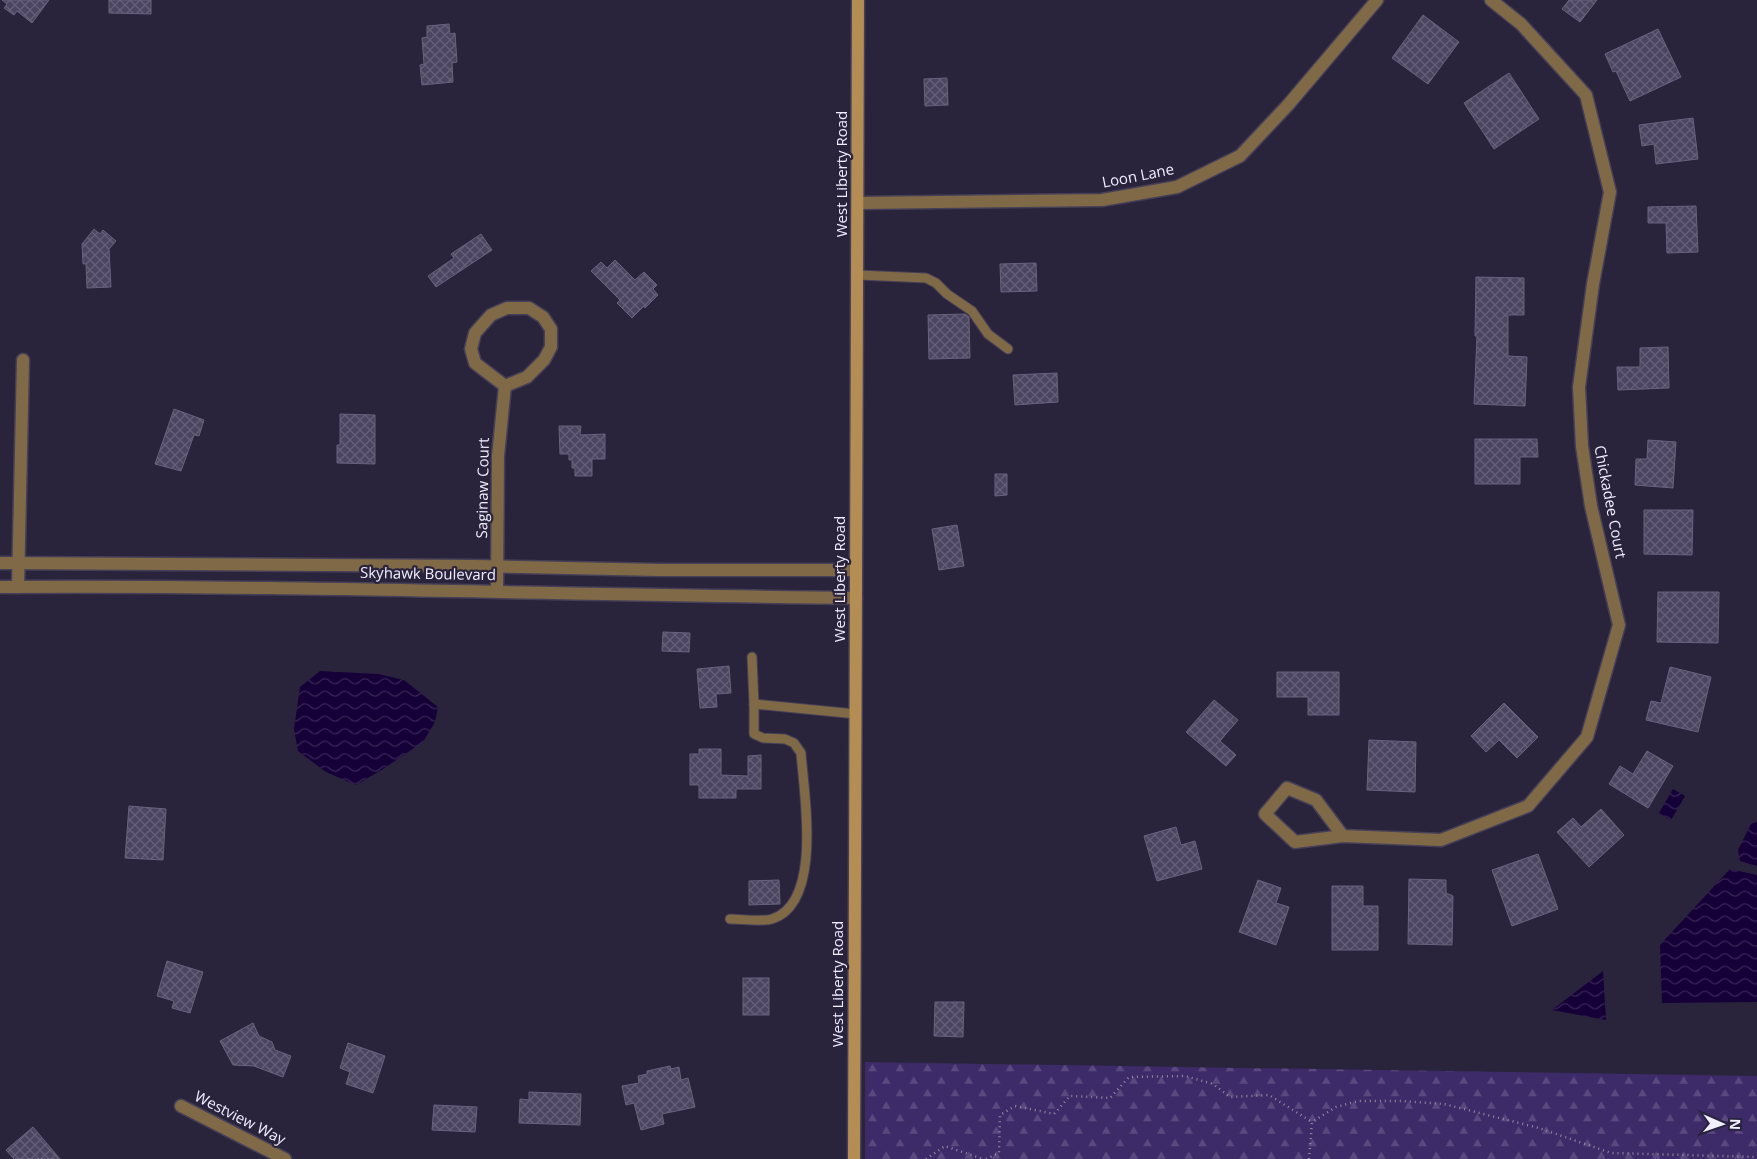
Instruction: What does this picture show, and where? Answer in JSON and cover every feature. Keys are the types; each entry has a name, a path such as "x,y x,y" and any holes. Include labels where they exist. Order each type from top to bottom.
{"main road":[{"name":"West Liberty Road","path":"851,1159 856,714 858,0"}],"street":[{"name":"Loon Lane","path":"858,203 1102,200 1177,187 1240,156 1288,104 1377,0"},
{"name":"Chickadee Court","path":"1343,836 1316,800 1287,788 1265,814 1295,842 1343,836 1441,840 1528,806 1587,737 1619,625 1591,506 1582,446 1580,387 1593,284 1610,192 1586,95 1521,24 1491,0"},
{"path":"507,308 529,308 543,317 551,329 551,347 544,360 527,377 505,386 475,363 471,350 475,333 491,315 507,308"},
{"path":"18,587 23,360"},
{"name":"Saginaw Court","path":"497,591 498,456 505,386"},
{"name":"Skyhawk Boulevard","path":"0,563 498,566 660,570 856,570"},
{"name":"Skyhawk Boulevard","path":"0,587 497,591 662,596 856,598"},
{"name":"Westview Way","path":"181,1106 285,1159"}],"lane":[{"path":"858,275 926,278 936,283 947,294 972,310 988,334 1008,349"},
{"path":"730,919 771,920 785,913 794,903 803,879 808,847 801,753 794,743 790,741 763,738 754,734 752,657"},
{"path":"754,704 856,714"}],"path":[{"path":"926,1159 945,1146 985,1159 999,1153 1000,1115 1015,1106 1054,1114 1070,1096 1110,1098 1129,1077 1185,1076 1213,1084 1230,1097 1269,1095 1312,1122"},
{"path":"1312,1122 1336,1107 1359,1101 1402,1101 1444,1104 1539,1128 1611,1152 1757,1157"},
{"path":"1309,1159 1312,1122"}],"green space":[{"path":"865,1062 1757,1076 1757,1159 865,1159"}],"water":[{"path":"320,671 378,674 404,680 438,707 435,722 423,742 356,785 326,772 298,751 294,729 300,687"},
{"path":"1673,789 1685,796 1671,820 1659,813"},
{"path":"1757,821 1757,866 1740,861 1738,850 1751,824"},
{"path":"1730,869 1757,875 1757,1002 1662,1003 1660,945"},
{"path":"1603,971 1606,1020 1552,1010"}],"building":[{"path":"2,0 49,0 32,23 17,11 14,15 4,8 7,4"},
{"path":"109,0 151,0 151,14 109,13"},
{"path":"1569,0 1597,0 1580,22 1562,9"},
{"path":"1423,15 1459,42 1428,84 1392,58"},
{"path":"449,24 450,34 455,33 457,62 452,63 453,82 422,85 420,65 424,64 422,38 427,37 427,26"},
{"path":"1658,29 1681,77 1630,101 1616,71 1613,72 1605,54"},
{"path":"1509,73 1539,119 1494,149 1464,103"},
{"path":"947,78 948,105 925,106 924,79"},
{"path":"1693,118 1698,159 1656,164 1654,144 1642,146 1639,125"},
{"path":"1696,206 1698,252 1667,253 1666,223 1648,223 1648,207"},
{"path":"94,229 100,234 103,230 116,241 109,249 111,287 87,288 86,264 83,264 82,244"},
{"path":"481,234 492,250 436,287 428,276 454,258 451,254"},
{"path":"615,260 635,280 644,272 657,285 653,289 658,295 632,318 617,303 620,300 591,271 601,262 607,268"},
{"path":"1036,263 1037,291 1001,292 1000,264"},
{"path":"1476,277 1524,278 1524,315 1508,315 1508,356 1527,357 1525,406 1474,404 1477,336 1475,336"},
{"path":"965,314 969,317 970,358 929,359 928,315"},
{"path":"1668,347 1669,388 1618,390 1617,367 1640,367 1640,348"},
{"path":"1057,373 1058,402 1015,405 1013,375"},
{"path":"174,409 204,420 199,436 194,435 181,471 155,464"},
{"path":"340,414 375,415 375,464 337,463 337,445 340,445"},
{"path":"559,426 581,426 580,435 605,434 605,459 592,459 592,476 575,476 575,468 572,468 572,460 569,460 569,454 560,454"},
{"path":"1475,439 1537,439 1538,457 1520,457 1520,484 1475,484"},
{"path":"1648,440 1676,442 1673,488 1635,485 1636,459 1647,459"},
{"path":"995,474 1007,474 1007,495 995,496"},
{"path":"1644,510 1693,510 1692,555 1644,554"},
{"path":"957,525 964,566 939,570 932,529"},
{"path":"1658,592 1719,592 1718,643 1657,642"},
{"path":"663,632 690,633 689,652 662,651"},
{"path":"729,666 731,693 716,694 717,707 700,708 697,669"},
{"path":"1670,667 1711,677 1698,732 1646,720 1651,701 1661,703"},
{"path":"1277,672 1339,672 1339,715 1308,715 1308,697 1277,697"},
{"path":"1214,700 1238,720 1220,741 1236,755 1226,766 1186,732"},
{"path":"1504,703 1538,737 1517,758 1499,740 1486,752 1471,736"},
{"path":"1369,740 1416,742 1415,792 1367,790"},
{"path":"699,749 721,749 721,775 748,776 748,756 761,755 761,789 736,789 736,798 699,798 699,785 690,785 690,754 699,754"},
{"path":"1647,751 1673,766 1648,808 1609,784 1620,766 1633,774"},
{"path":"129,806 166,809 163,860 125,858"},
{"path":"1601,809 1624,835 1589,867 1557,832 1573,818 1581,827"},
{"path":"1176,827 1181,845 1195,841 1202,869 1157,881 1144,836"},
{"path":"1538,854 1558,909 1512,926 1492,870"},
{"path":"1409,879 1446,880 1446,893 1453,896 1452,945 1408,944"},
{"path":"779,880 780,904 749,905 749,881"},
{"path":"1258,880 1281,888 1276,903 1289,907 1276,945 1239,932"},
{"path":"1332,886 1363,886 1363,906 1378,906 1378,950 1332,950"},
{"path":"167,961 203,972 190,1013 172,1008 174,1001 157,996"},
{"path":"743,978 769,978 769,1015 743,1015"},
{"path":"935,1002 964,1002 963,1037 934,1036"},
{"path":"253,1023 259,1036 272,1042 275,1050 291,1056 283,1077 254,1066 233,1065 220,1041"},
{"path":"348,1043 385,1056 373,1093 346,1084 350,1072 340,1068"},
{"path":"670,1066 671,1069 679,1067 681,1080 688,1078 695,1107 662,1114 664,1124 641,1130 634,1103 626,1105 622,1086 639,1083 638,1076 647,1074 647,1071"},
{"path":"529,1092 581,1094 580,1125 519,1123 520,1099 529,1100"},
{"path":"434,1105 477,1107 475,1132 432,1130"},
{"path":"33,1127 60,1159 14,1159 6,1150"}]}
